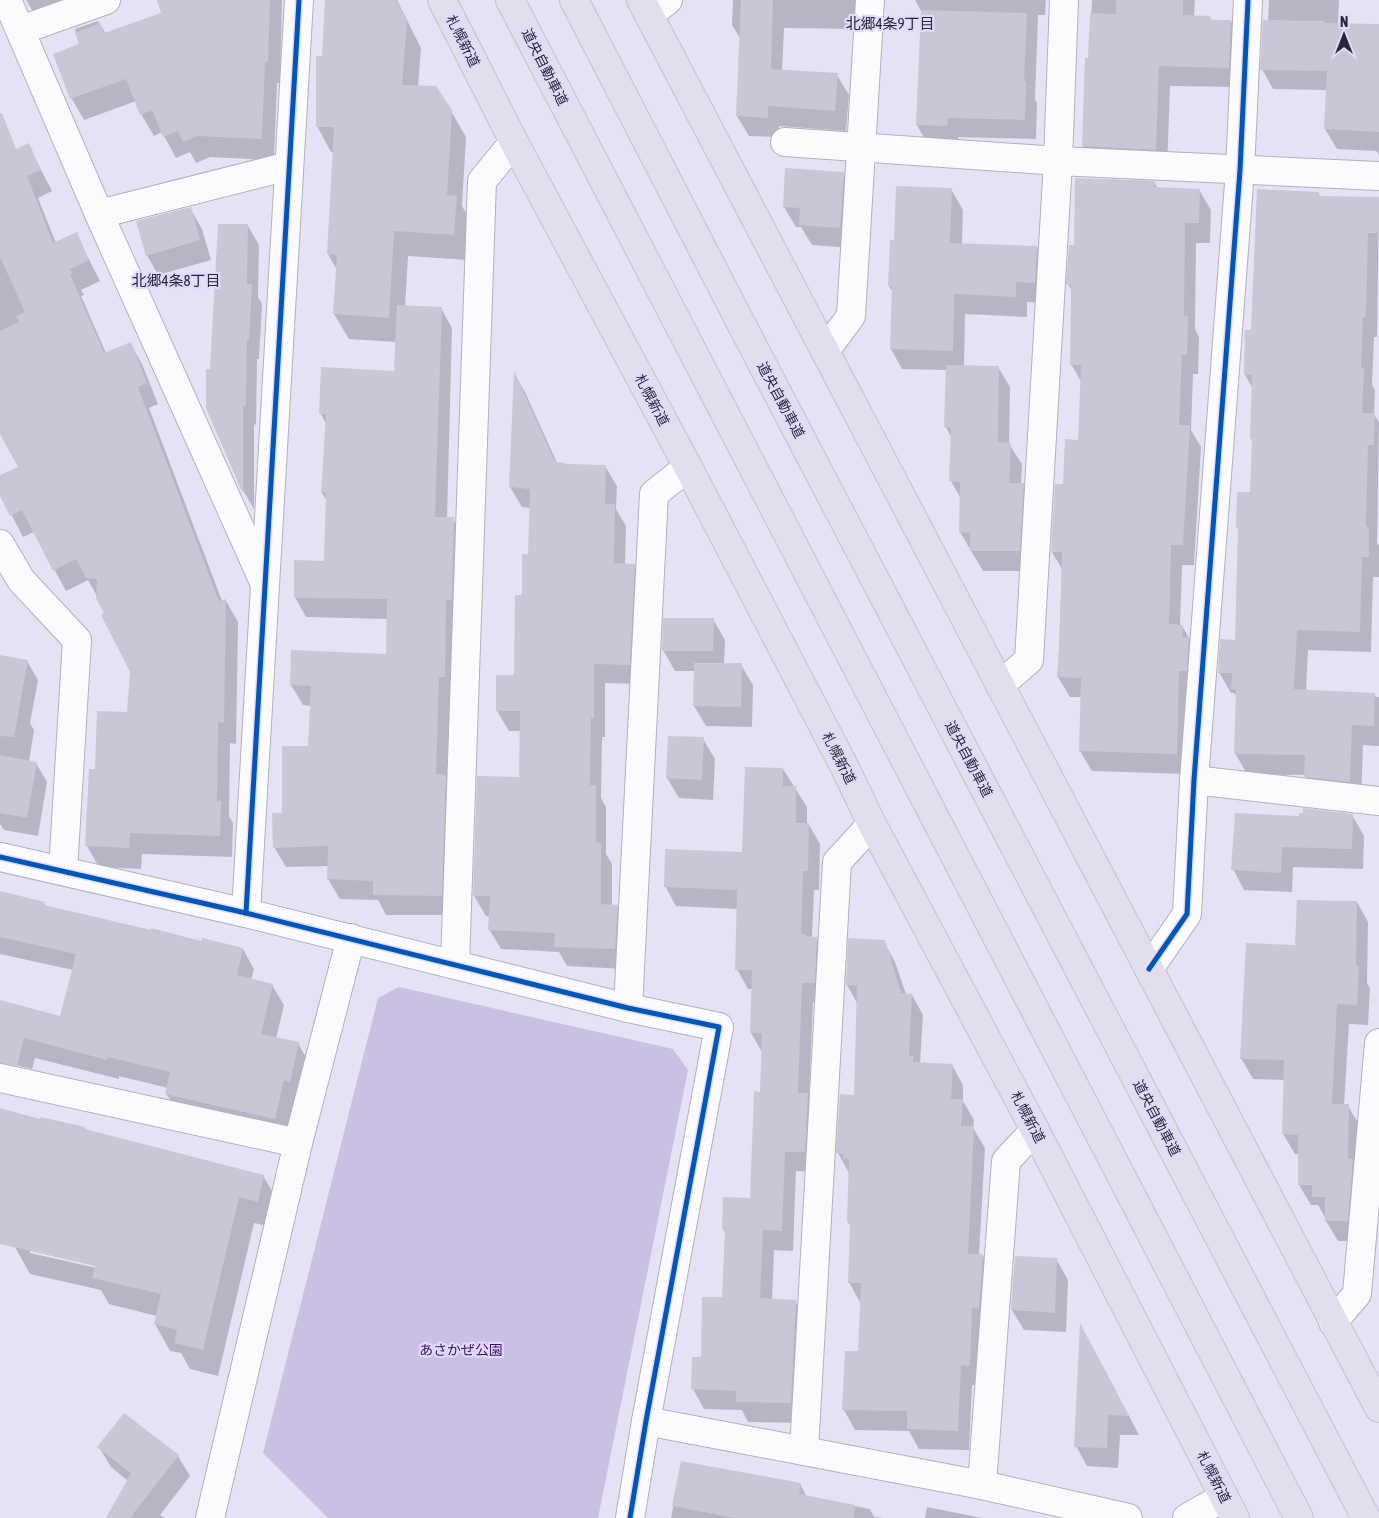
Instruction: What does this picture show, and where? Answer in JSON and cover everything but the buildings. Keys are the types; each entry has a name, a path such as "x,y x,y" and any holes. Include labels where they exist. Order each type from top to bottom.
{"highway":[{"name":"札幌新道","path":"442,0 514,142 688,466 872,824 1035,1130 1230,1507"},
{"name":"道央自動車道","path":"510,0 1299,1518"},
{"name":"道央自動車道","path":"574,0 1366,1518"},
{"path":"653,5 825,351 1379,1408"}],"street":[{"path":"7,0 99,214 266,585"},
{"path":"21,30 106,0"},
{"path":"246,913 299,0"},
{"path":"825,351 851,316 870,0"},
{"path":"1000,685 1029,660 1058,160 1064,0"},
{"path":"1149,969 1187,914 1194,780 1240,170 1248,0"},
{"path":"455,964 482,182 514,142"},
{"path":"785,142 1058,160 1379,176"},
{"path":"99,214 289,166"},
{"path":"628,1008 654,494 688,466"},
{"path":"0,544 11,585 77,640 63,871"},
{"path":"1194,780 1379,801"},
{"path":"804,1451 837,862 872,824"},
{"path":"0,857 351,938 628,1008 719,1027 646,1421 630,1518"},
{"path":"210,1518 298,1143 351,938"},
{"path":"1333,1322 1357,1294 1379,1042"},
{"path":"0,1078 298,1143"},
{"path":"982,1485 1006,1161 1035,1130"},
{"path":"646,1421 982,1485 1128,1518"},
{"path":"1187,1518 1230,1507"}],"green space":[{"name":"あさかぜ公園","path":"399,987 673,1049 688,1070 598,1518 328,1518 263,1453 378,998"}],"cycle path":[{"path":"246,913 299,0"},
{"path":"1149,969 1187,914 1194,780 1240,170 1248,0"},
{"path":"0,857 246,913 628,1008 719,1027 646,1421 630,1518"}],"district":[{"name":"北郷4条9丁目","path":"890,24"},
{"name":"北郷4条8丁目","path":"176,281"}]}
